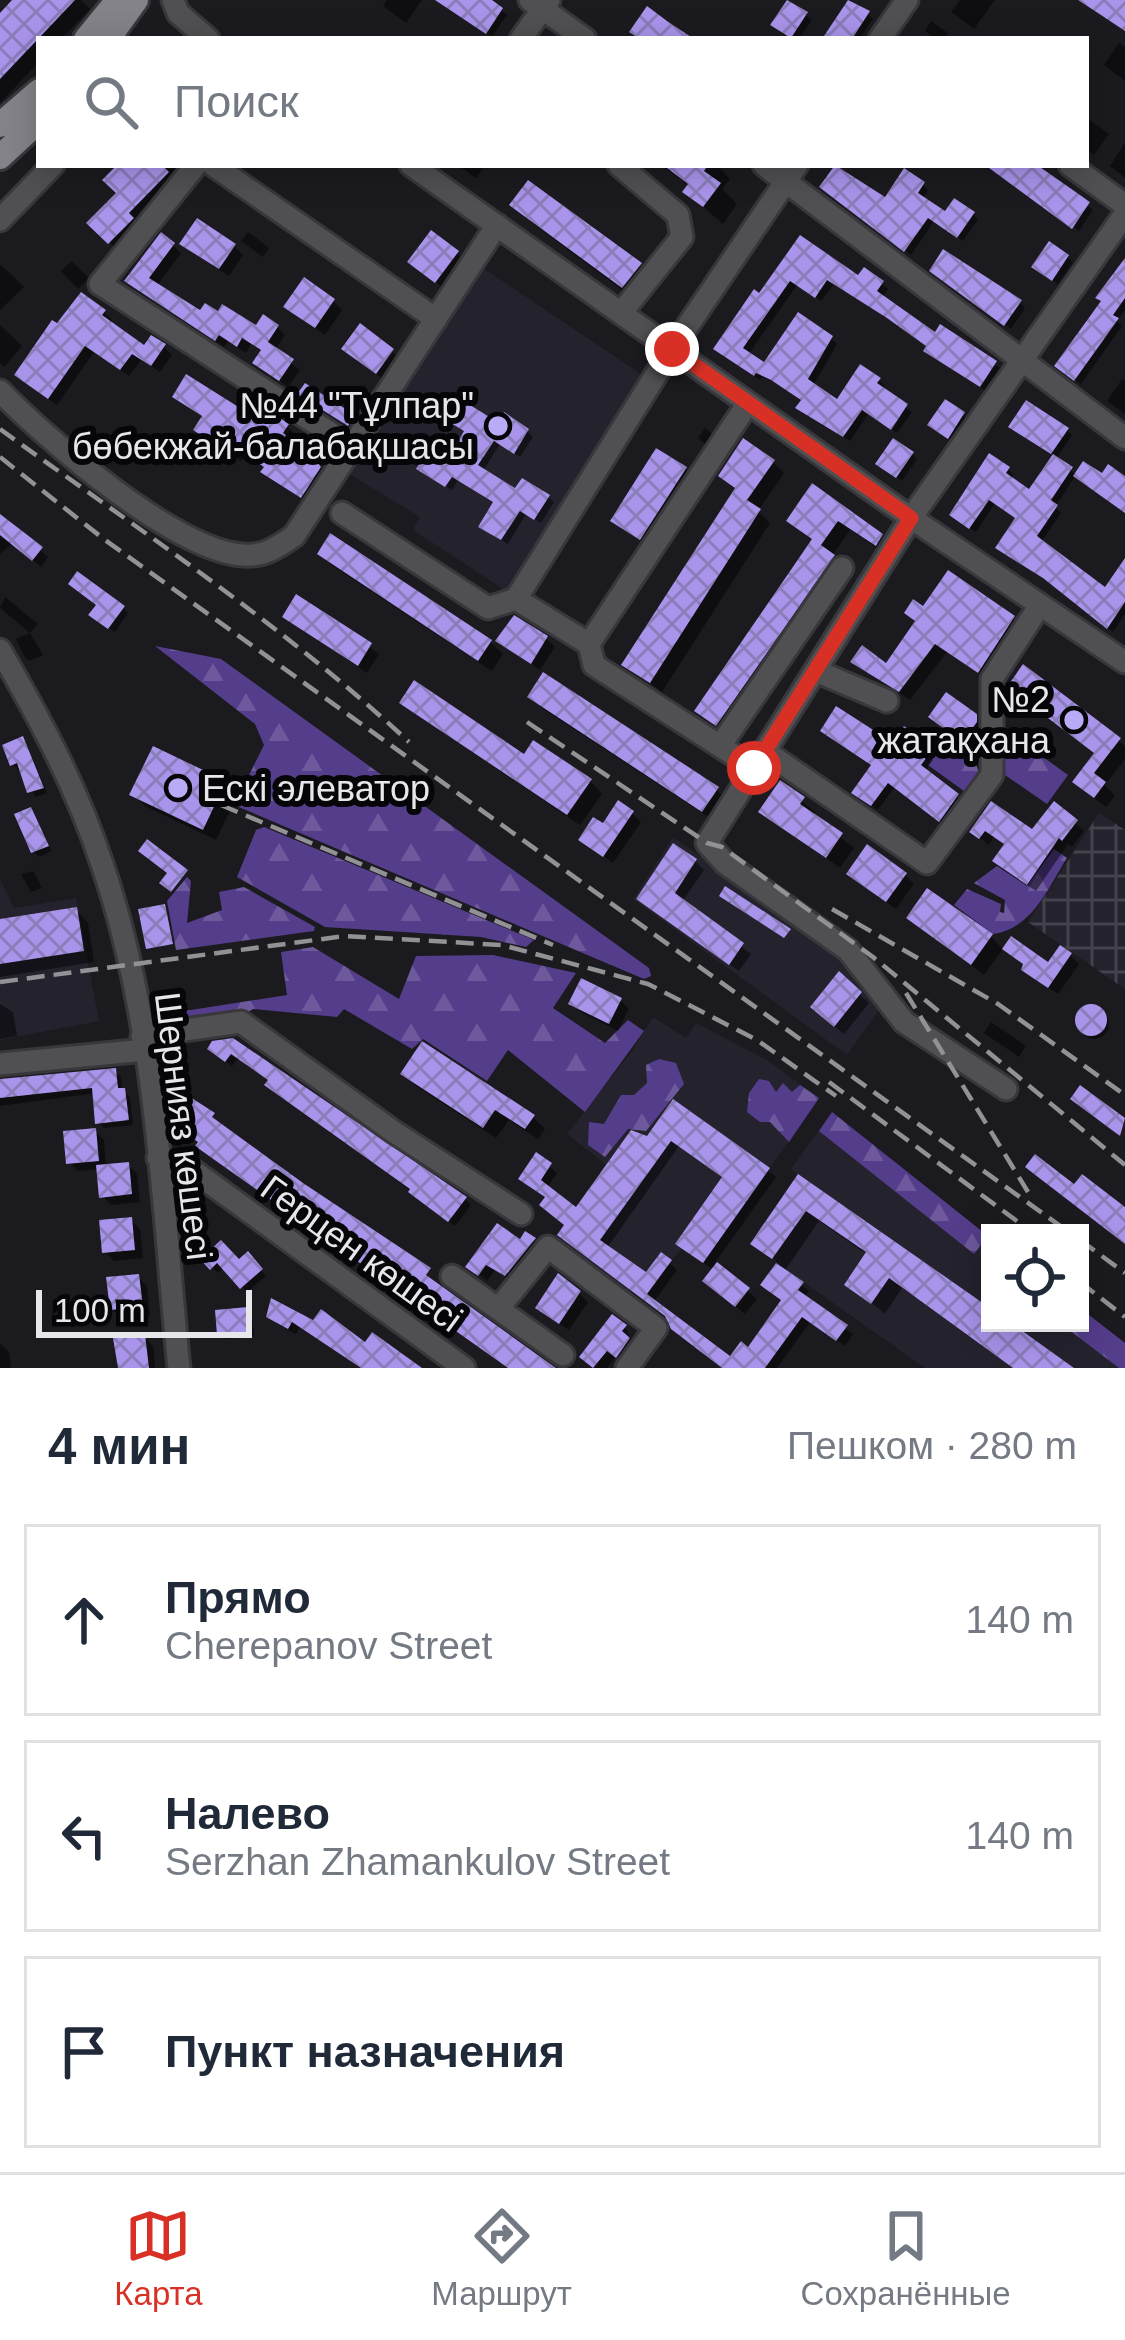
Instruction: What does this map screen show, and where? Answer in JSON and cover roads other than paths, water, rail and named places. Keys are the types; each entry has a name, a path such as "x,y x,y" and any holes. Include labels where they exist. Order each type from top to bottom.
{"main road":[{"path":"88,36 118,0"},
{"path":"110,36 136,0"},
{"path":"0,125 36,94"},
{"path":"0,157 36,124"}],"street":[{"path":"172,0 178,14 202,36"},
{"path":"886,36 901,2"},
{"path":"523,36 541,3 581,36"},
{"path":"0,220 50,168"},
{"path":"194,168 100,284 352,447"},
{"path":"217,168 436,319"},
{"path":"421,168 911,518 1125,662"},
{"path":"621,313 682,237 678,214 623,168"},
{"path":"1006,1089 904,1022 848,950 725,863 707,842 911,518 1125,209 1074,168"},
{"path":"342,513 488,608 516,599 672,349 792,173 1022,363 1125,438"},
{"path":"0,391 79,465 200,545 236,554 274,550 294,536 497,225"},
{"path":"589,644 748,403"},
{"path":"721,746 842,568"},
{"path":"516,599 589,644 594,665 721,746 760,760 927,863 992,775 992,679 1040,605"},
{"name":"Шернияз көшесі","path":"2,660 80,803 104,868 129,963 144,1043 179,1368"},
{"path":"816,671 887,700"},
{"path":"0,1064 144,1043 241,1022 394,1132 520,1214"},
{"name":"Герцен көшесі","path":"158,1158 196,1172 464,1368"},
{"path":"498,1309 548,1247 656,1328 627,1368"},
{"path":"452,1276 563,1355"}],"railway":[{"path":"0,429 261,618 409,742"},
{"path":"0,457 105,540 1057,1224"},
{"path":"527,722 707,843 722,847 873,957 1125,1165"},
{"path":"221,805 553,945"},
{"path":"832,909 998,1004 1125,1095"},
{"path":"0,982 345,936 502,945 648,984 757,1040 836,1096"},
{"path":"906,993 1028,1192"},
{"path":"829,1082 1021,1224"},
{"path":"1089,1247 1125,1273"},
{"path":"1089,1289 1125,1317"}],"place":[{"name":"№44 \"Тұлпар\" бөбекжай-балабақшасы","path":"498,426"},
{"name":"№2 жатақхана","path":"1074,720"},
{"name":"Ескі элеватор","path":"178,788"}]}
